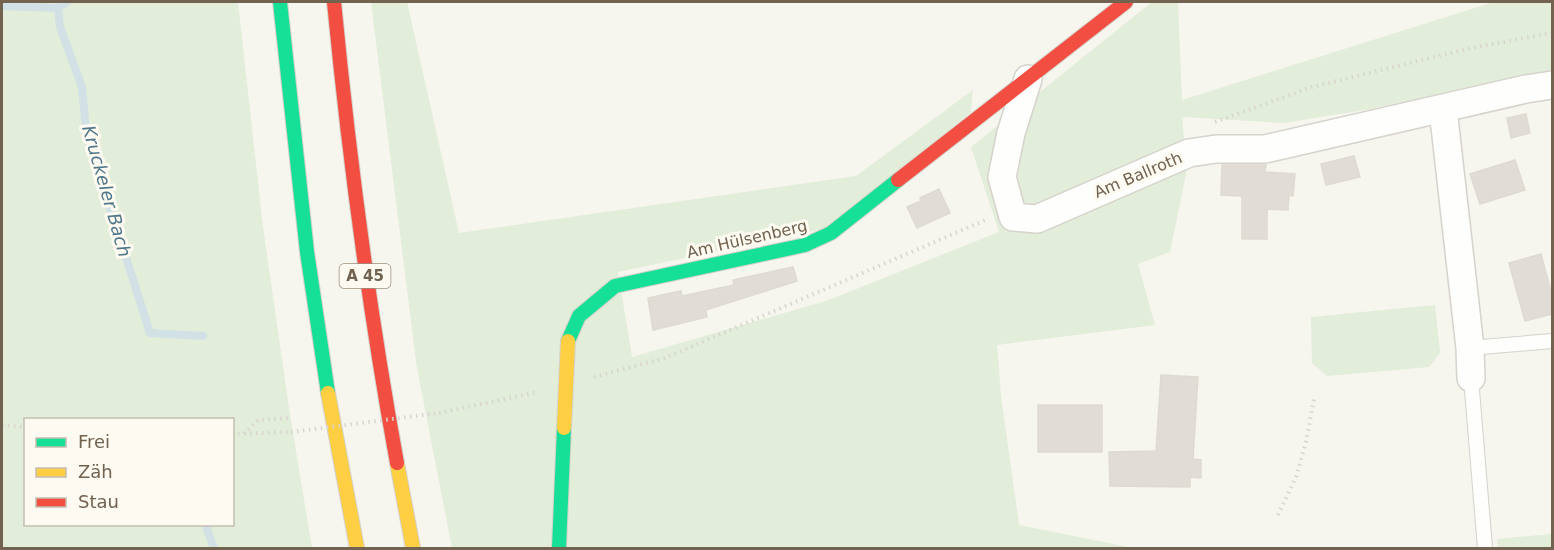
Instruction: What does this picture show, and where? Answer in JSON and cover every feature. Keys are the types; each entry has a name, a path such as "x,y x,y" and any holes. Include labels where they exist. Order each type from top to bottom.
{"main road":[{"path":"280,2 307,252 331,410 357,549"},
{"name":"A 45","path":"334,2 359,234 383,391 413,549"},
{"name":"Am Hülsenberg","path":"559,549 566,356 568,341 579,316 615,286 805,245 831,233 1126,2"}],"street":[{"path":"1010,209 1002,177 1011,133 1028,79"},
{"name":"Am Ballroth","path":"1010,209 1013,217 1037,219 1189,153 1216,149 1265,149 1526,88 1552,85"},
{"path":"1443,109 1470,348 1471,378"}],"lane":[{"path":"1470,348 1552,341"},
{"path":"1471,378 1485,549"}],"path":[{"path":"1438,56 1552,33"},
{"path":"586,379 664,358 1010,209"},
{"path":"234,434 291,432 439,413 542,390"},
{"path":"1278,515 1296,477 1314,399"},
{"path":"244,434 258,420 288,418"},
{"path":"2,425 24,427"}],"green space":[{"path":"2,2 238,2 263,227 312,548 2,548"},
{"path":"371,2 407,2 459,233 856,176 973,90 971,112 827,228 618,272 632,357 829,300 999,232 971,147 1152,2 1178,2 1182,100 1494,2 1552,2 1552,70 1370,109 1284,123 1182,117 1187,169 1170,252 1138,264 1155,325 997,345 1001,396 1019,525 1133,548 452,548 417,368"},
{"path":"1435,305 1440,353 1429,367 1327,376 1312,363 1311,317"},
{"path":"1552,534 1552,548 1498,548 1497,539"}],"building":[{"path":"1526,114 1530,133 1511,138 1507,118"},
{"path":"1354,156 1360,177 1326,185 1321,164"},
{"path":"1515,160 1525,190 1480,204 1470,174"},
{"path":"1222,165 1266,165 1265,172 1295,174 1293,196 1289,195 1288,210 1267,209 1267,239 1242,239 1242,196 1221,195"},
{"path":"939,189 950,213 917,228 907,207"},
{"path":"1541,254 1552,295 1552,314 1525,321 1509,263"},
{"path":"793,267 797,281 706,310 707,317 653,330 648,298 681,291 682,296 734,285 733,280"},
{"path":"1161,375 1198,377 1193,459 1201,460 1201,478 1190,477 1190,487 1110,486 1109,452 1156,451"},
{"path":"1038,405 1102,405 1102,452 1038,452"}],"waterway":[{"name":"Kruckeler Bach","path":"67,2 58,8 60,27 82,87 86,131 150,333 203,336"},
{"path":"2,6 58,8"},
{"name":"Kruckeler Bach","path":"206,526 214,548"}],"traffic: fast":[{"path":"280,2 307,252 328,393"},
{"path":"568,341 579,316 615,286 805,245 831,233 898,180"},
{"path":"559,548 564,428"}],"traffic: slow":[{"path":"564,428 568,341"},
{"path":"328,393 357,548"},
{"path":"397,463 413,548"}],"traffic: jam":[{"path":"334,2 361,233 377,348 397,463"},
{"path":"898,180 1126,2"}]}
